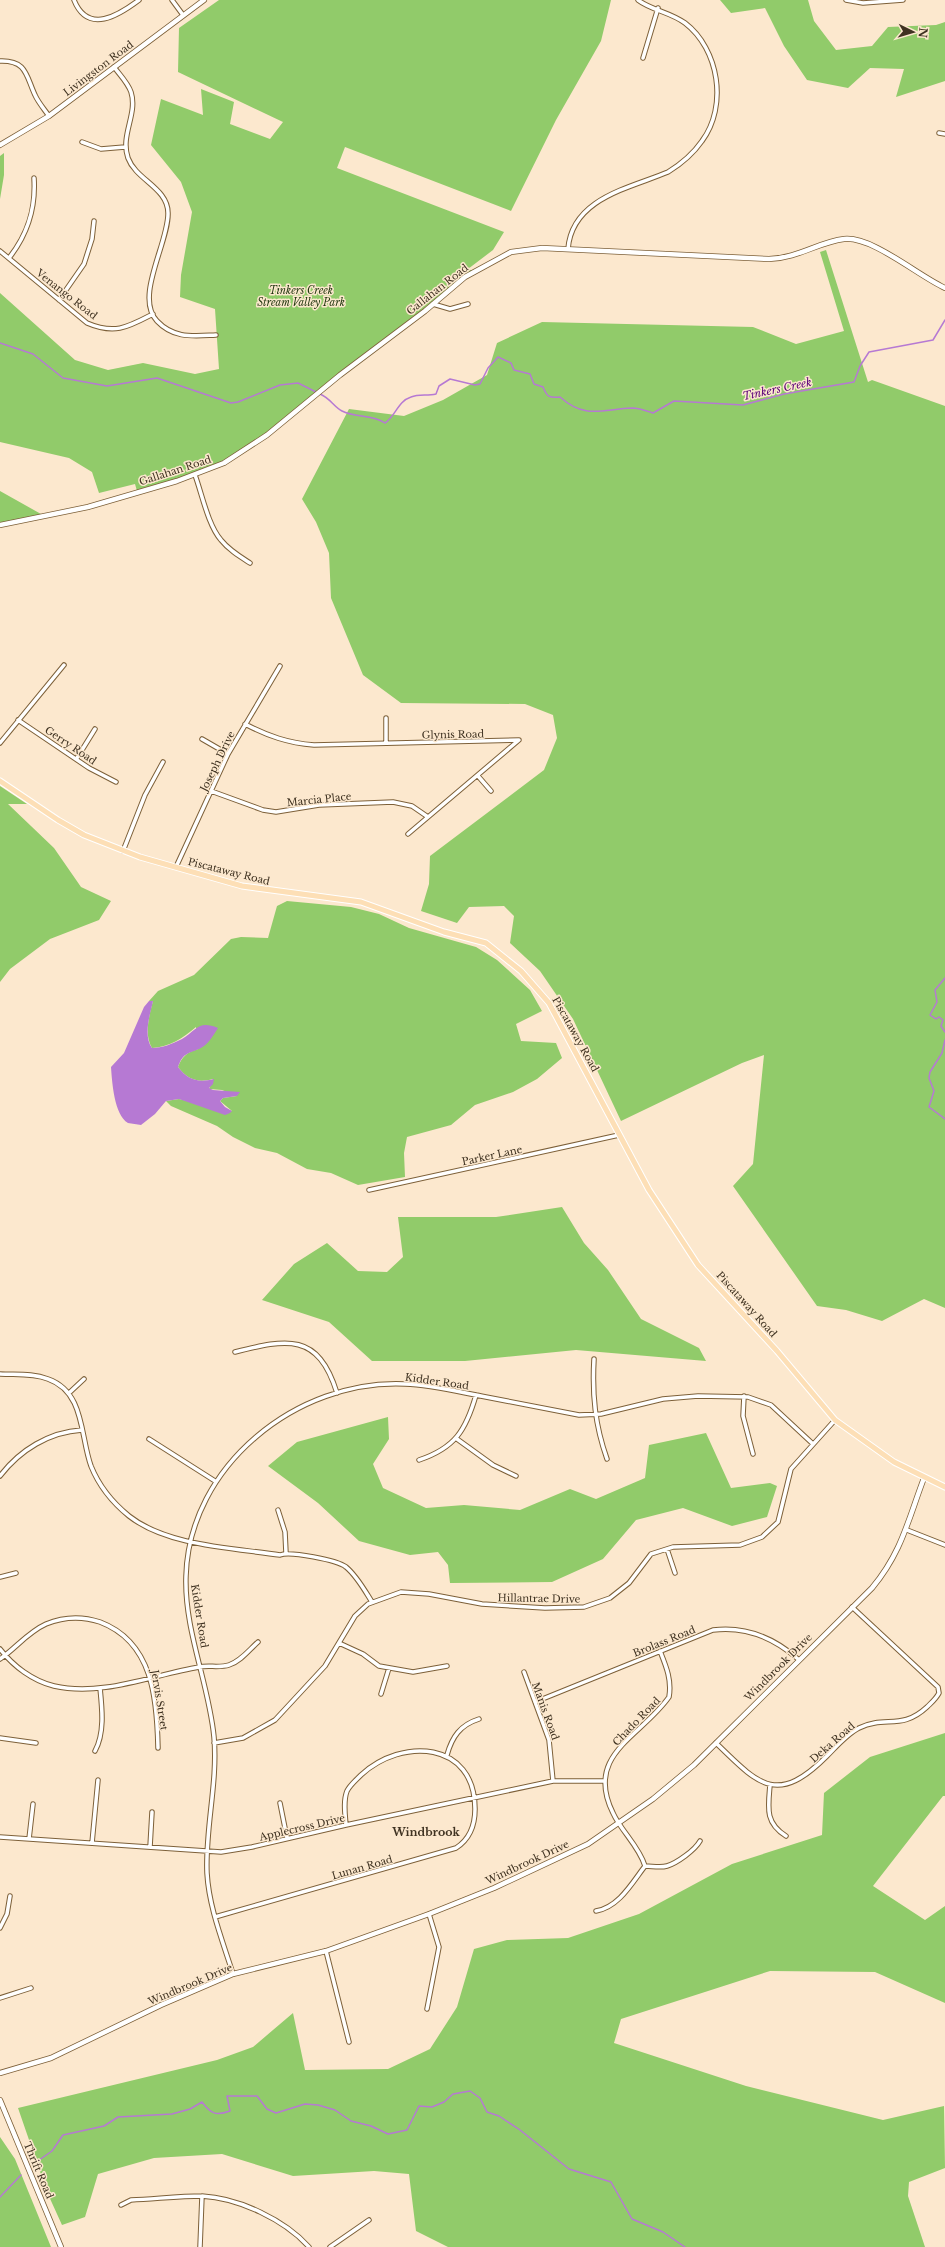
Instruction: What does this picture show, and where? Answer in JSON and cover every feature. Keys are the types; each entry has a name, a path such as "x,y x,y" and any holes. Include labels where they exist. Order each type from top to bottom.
{"main road":[{"name":"Piscataway Road","path":"0,781 58,820 96,840 123,851 254,888 361,902 416,922 473,938 492,946 533,982 549,1003 649,1190 686,1250 777,1351 835,1420 873,1448 924,1478 945,1487"}],"street":[{"path":"74,0 85,15 101,20 114,17 139,0"},
{"path":"172,0 183,15"},
{"name":"Livingston Road","path":"0,146 49,116 204,0"},
{"path":"568,249 569,240 574,226 583,213 596,201 673,169 690,156 703,141 714,115 717,88 710,56 702,41 690,28 672,15 638,0"},
{"path":"846,0 874,3 903,0"},
{"path":"643,58 658,8"},
{"path":"0,61 14,63 24,69 35,96 49,116"},
{"path":"114,67 128,85 132,98 125,147 132,166 144,180 160,193 168,207 166,231 150,289 149,300 153,314 160,324 176,335 216,335"},
{"path":"939,132 945,134"},
{"path":"82,142 101,149 125,147"},
{"path":"9,258 23,240 29,227 33,203 34,178"},
{"path":"59,300 84,264 92,239 94,221"},
{"name":"Gallahan Road","path":"0,525 88,507 195,475 224,464 243,453 466,277 502,256 528,249 568,249 774,259 797,255 840,240 856,239 868,243 932,282 945,288"},
{"name":"Venango Road","path":"0,251 87,323 104,329 121,329 153,314"},
{"path":"433,304 450,309 468,304"},
{"path":"195,475 214,529 220,539 232,552 250,564"},
{"path":"0,744 64,665"},
{"name":"Joseph Drive","path":"176,867 228,754 280,666"},
{"path":"386,718 386,743"},
{"name":"Gerry Road","path":"18,720 116,782"},
{"name":"Glynis Road","path":"245,724 267,736 298,744 520,740 408,834"},
{"path":"76,758 95,729"},
{"path":"202,739 228,754"},
{"path":"123,851 145,795 163,762"},
{"path":"478,776 491,791"},
{"name":"Marcia Place","path":"210,791 263,810 276,812 319,805 393,802 412,806 428,817"},
{"name":"Parker Lane","path":"369,1190 619,1135"},
{"path":"235,1352 279,1342 303,1346 315,1354 326,1366 336,1393"},
{"path":"594,1359 593,1390 595,1415 607,1459"},
{"path":"0,1374 29,1375 48,1379 69,1393 78,1409 87,1454 96,1476 113,1501 130,1516 149,1528 190,1540 280,1556 286,1553 313,1557 345,1566 372,1602"},
{"path":"69,1393 84,1379"},
{"name":"Kidder Road","path":"233,1974 215,1917 207,1874 214,1743 186,1593 186,1577 190,1540 199,1514 215,1481 242,1450 264,1430 298,1409 336,1393 363,1387 405,1384 476,1395 579,1414 595,1415 662,1399 698,1396 744,1396 758,1399 771,1405 813,1444"},
{"path":"418,1460 436,1454 457,1439 469,1417 476,1395"},
{"path":"744,1396 743,1416 753,1454"},
{"name":"Hillantrae Drive","path":"214,1743 243,1738 275,1720 325,1666 355,1616 372,1602 401,1592 429,1594 482,1604 545,1608 584,1607 610,1598 630,1583 651,1554 667,1549 740,1545 762,1537 778,1522 791,1469 835,1420"},
{"path":"0,1476 19,1455 34,1444 55,1436 82,1430"},
{"path":"149,1439 215,1481"},
{"path":"457,1439 493,1465 516,1476"},
{"name":"Windbrook Drive","path":"0,2072 51,2058 161,2005 233,1974 326,1951 429,1914 494,1888 560,1858 594,1840 619,1824 673,1783 716,1742 883,1574 895,1556 907,1530 924,1478"},
{"path":"278,1510 285,1532 286,1553"},
{"path":"907,1530 945,1545"},
{"path":"667,1549 675,1573"},
{"path":"0,1578 16,1573"},
{"name":"Deka Road","path":"770,1785 780,1786 794,1782 809,1774 858,1728 877,1722 910,1720 938,1695 938,1686 851,1607"},
{"name":"Jervis Street","path":"0,1659 32,1632 46,1624 66,1618 89,1619 106,1624 124,1634 142,1658 150,1678 158,1748"},
{"name":"Brolass Road","path":"535,1702 713,1630 728,1628 749,1631 785,1647 798,1659"},
{"path":"0,1649 5,1656 26,1673 48,1684 73,1689 100,1688 200,1667 229,1665 242,1657 258,1642"},
{"path":"339,1643 363,1654 379,1666 414,1672 447,1666"},
{"name":"Chado Road","path":"603,1782 606,1770 621,1746 669,1697 669,1673 660,1651"},
{"path":"381,1694 389,1668"},
{"name":"Manis Road","path":"524,1672 551,1747 553,1781"},
{"path":"95,1751 99,1741 101,1726 100,1688"},
{"path":"447,1755 457,1733 466,1724 479,1719"},
{"path":"0,1738 36,1743"},
{"path":"716,1742 746,1772 770,1785 770,1817 774,1826 786,1836"},
{"path":"346,1824 346,1792 370,1767 389,1757 412,1751 423,1750 447,1755 454,1759 463,1771 474,1797"},
{"path":"92,1843 98,1780"},
{"name":"Applecross Drive","path":"0,1837 207,1852 238,1850 346,1824 553,1781 603,1782"},
{"path":"603,1782 608,1803 619,1824 634,1844 644,1866"},
{"name":"Lunan Road","path":"215,1917 452,1850 460,1845 471,1834 475,1815 474,1797"},
{"path":"280,1803 287,1838"},
{"path":"29,1839 33,1804"},
{"path":"150,1848 152,1812"},
{"path":"644,1866 661,1867 670,1865 694,1848 700,1841"},
{"path":"596,1911 604,1910 613,1905 634,1883 644,1866"},
{"path":"0,1928 7,1914 10,1896"},
{"path":"427,2009 439,1947 429,1914"},
{"path":"326,1951 349,2042"},
{"path":"0,1998 30,1988"},
{"name":"Thrift Road","path":"0,2100 61,2247"},
{"path":"200,2247 202,2196"},
{"path":"121,2206 131,2200 202,2196 235,2203 276,2219 297,2234 309,2247"},
{"path":"330,2247 369,2220"}],"green space":[{"name":"Tinkers Creek Stream Valley Park","path":"219,0 611,0 601,41 556,120 511,211 345,147 337,168 504,232 493,250 468,269 473,271 239,454 208,470 137,491 135,484 99,493 92,472 69,458 0,442 0,293 75,360 108,370 143,363 195,374 219,369 215,309 180,297 181,275 192,212 181,182 151,145 161,99 203,115 201,89 234,102 230,124 270,139 283,122 178,72 179,28"},
{"path":"720,0 808,0 814,21 836,50 872,46 888,27 936,25 945,22 945,81 896,97 904,69 870,68 848,88 807,80 784,46 765,8 731,13"},
{"path":"4,153 4,175 0,199 0,156"},
{"path":"826,250 868,382 872,380 945,406 945,1308 924,1299 882,1321 846,1310 817,1306 733,1186 753,1164 764,1055 742,1063 621,1121 573,1019 540,971 510,943 514,916 504,906 469,907 457,923 421,911 429,884 430,856 544,770 557,738 553,715 525,704 401,703 363,675 331,598 329,553 316,522 302,499 349,409 404,416 443,400 487,375 497,343 542,322 753,327 796,344 844,331 820,252"},
{"path":"0,491 41,514 41,516 0,523"},
{"path":"0,786 27,804 8,804 54,848 81,887 111,901 99,920 50,939 10,969 0,982"},
{"path":"287,901 351,907 379,914 409,928 476,947 497,960 530,990 542,1011 516,1024 521,1041 556,1043 562,1058 537,1079 513,1092 475,1105 451,1125 407,1137 404,1153 405,1177 358,1185 331,1173 307,1169 277,1153 255,1148 233,1137 217,1126 171,1106 166,1101 179,1099 232,1111 220,1101 223,1098 237,1096 222,1090 209,1089 213,1079 203,1081 190,1078 178,1067 181,1060 186,1055 198,1049 196,1027 186,1035 170,1044 152,1048 148,1037 148,1031 153,1001 149,1001 158,991 194,975 231,939 241,937 268,938 277,906"},
{"path":"562,1207 584,1243 608,1270 641,1319 699,1348 706,1361 576,1350 465,1361 372,1361 329,1322 262,1300 294,1264 327,1243 358,1271 387,1272 403,1257 398,1217 496,1217"},
{"path":"388,1417 389,1439 373,1464 383,1488 426,1508 464,1505 520,1510 570,1489 596,1499 645,1478 649,1445 706,1433 731,1488 770,1483 777,1486 767,1517 732,1526 683,1508 636,1520 603,1559 552,1582 450,1583 448,1565 438,1552 410,1555 359,1541 318,1503 268,1466 297,1442"},
{"path":"945,1733 945,1796 943,1796 873,1886 925,1920 945,1906 945,2003 875,1972 770,1971 621,2019 614,2043 746,2086 883,2120 944,2106 945,2168 909,2182 908,2196 925,2247 448,2247 416,2231 409,2174 374,2171 293,2176 222,2154 154,2158 98,2174 85,2217 62,2225 47,2192 18,2108 217,2060 253,2047 293,2013 305,2070 388,2069 430,2049 457,2007 474,1949 507,1940 568,1938 639,1914 732,1864 822,1835 824,1793 870,1757"},
{"path":"0,2137 15,2159 51,2247 0,2247"}],"shaded area":[{"path":"149,1001 153,1001 148,1031 149,1043 152,1048 174,1043 198,1027 206,1025 218,1028 205,1045 184,1056 178,1067 190,1078 203,1081 214,1079 213,1084 209,1088 213,1090 240,1092 237,1096 223,1098 220,1101 225,1107 232,1111 230,1113 225,1115 179,1099 166,1101 155,1114 141,1125 128,1123 123,1119 115,1097 111,1067 124,1053 144,1007"}],"waterway":[{"name":"Tinkers Creek","path":"320,394 342,411 352,415 375,418 385,423 407,399 411,397 436,394 439,386 450,379 475,385 480,384 488,368 498,357 511,363 514,370 530,374 534,384 543,387 549,396 560,397 578,409 586,411 594,412 632,408 653,413 674,401 743,405 784,394 854,382 860,366 869,352 933,340 945,320"},
{"name":"Tinkers Creek","path":"0,343 33,354 63,378 107,386 157,378 231,403 238,402 280,385 298,383 316,392"},
{"path":"945,978 935,990 937,1002 930,1015 936,1019 939,1017 943,1020 941,1026 945,1032"},
{"path":"945,1040 942,1053 930,1072 929,1078 934,1091 929,1107 945,1119"},
{"path":"32,2165 52,2151 63,2135 104,2126 118,2117 172,2114 190,2109 202,2102 214,2113 225,2113 230,2111 227,2096 257,2096 267,2109 276,2113 305,2104 318,2105 335,2110 351,2121 371,2126 388,2134 407,2130 419,2106 432,2107 444,2102 453,2094 470,2091 480,2098 487,2112 499,2116 520,2130 569,2169 611,2182 632,2219 663,2232 685,2247"},
{"path":"0,2197 21,2175"}],"district":[{"name":"Windbrook","path":"426,1832"}]}
